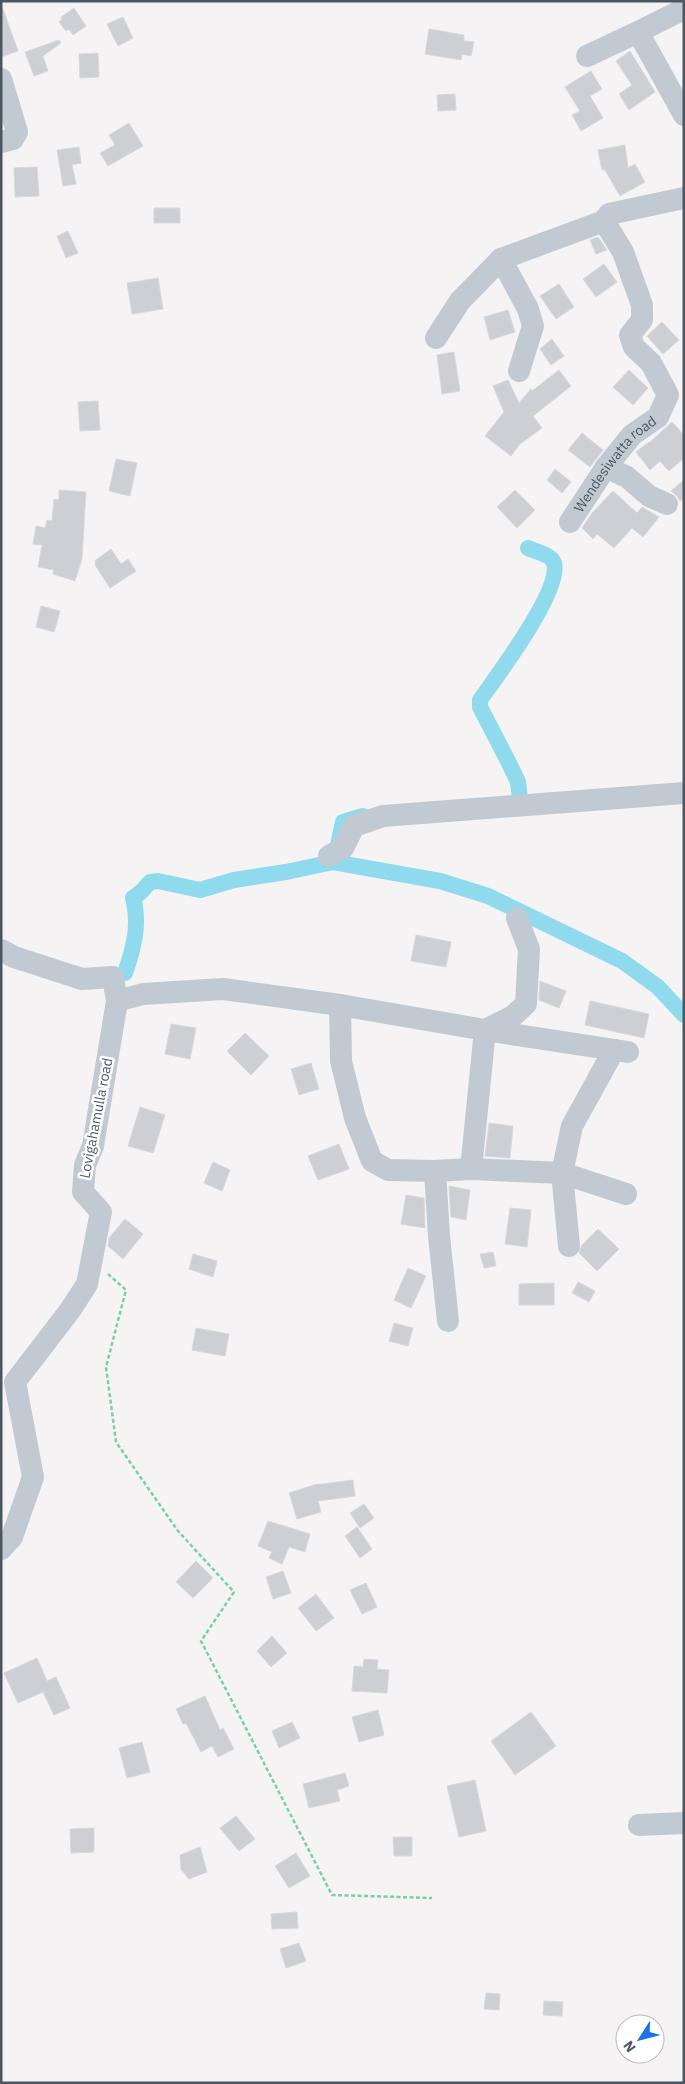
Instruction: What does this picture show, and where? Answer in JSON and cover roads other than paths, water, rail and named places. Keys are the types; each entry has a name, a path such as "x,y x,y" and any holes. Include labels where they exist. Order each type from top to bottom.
{"street":[{"path":"587,56 684,9"},
{"path":"638,32 684,115"},
{"path":"1,79 17,132 13,139 1,142"},
{"path":"436,338 460,301 501,259 604,221 609,214 684,198"},
{"name":"Wendesiwatta road","path":"570,522 606,467 632,435 658,417 676,398 651,363 634,347 630,335 642,320 642,305 624,252 604,221"},
{"path":"501,259 528,309 533,326 519,371"},
{"path":"606,467 627,477 649,496 667,504"},
{"path":"336,852 354,826 383,816 684,793"},
{"path":"484,1030 513,1016 526,1004 528,949 516,918"},
{"name":"Lovigahamulla road","path":"1,950 14,957 82,979 113,977 117,1001 93,1146 85,1165 83,1192 101,1212 87,1284 72,1309 15,1382 33,1477 12,1536 1,1549"},
{"path":"117,1001 143,994 223,989 340,1005 621,1051 572,1126 562,1173 569,1246"},
{"path":"340,1005 341,1061 355,1118 372,1161 388,1170 435,1171 471,1168 562,1173 626,1194"},
{"path":"471,1168 484,1030"},
{"path":"435,1171 439,1236 448,1321"},
{"path":"638,1825 684,1823"}],"waterway":[{"path":"520,798 518,782 480,707 480,700 539,612 554,576 553,560 528,548"},
{"path":"337,850 343,822 363,816"},
{"path":"125,973 131,954 136,926 133,898 150,882 158,881 200,890 234,880 333,862 440,881 488,896 622,961 658,987 684,1015"}]}
